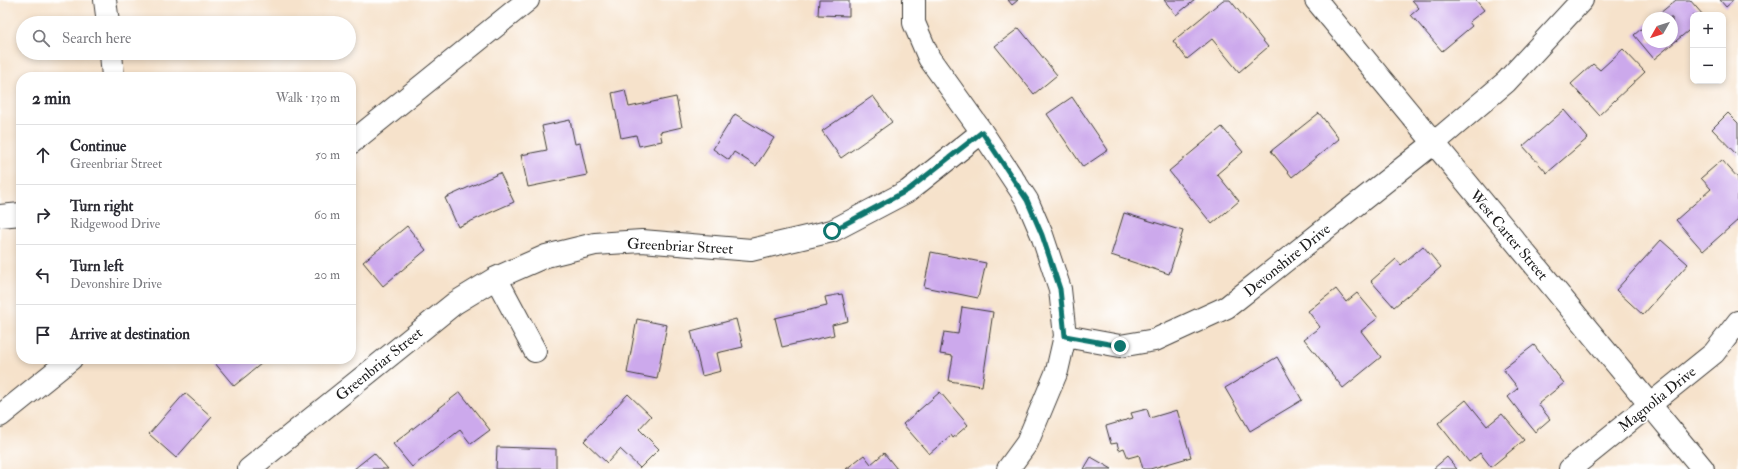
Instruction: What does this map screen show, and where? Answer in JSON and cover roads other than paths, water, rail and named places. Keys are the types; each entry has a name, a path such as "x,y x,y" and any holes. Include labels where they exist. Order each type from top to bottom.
{"street":[{"path":"106,0 107,16"},
{"path":"356,139 528,0"},
{"path":"914,0 914,23 929,58 982,132 1027,200 1042,235 1060,289 1065,336 1057,371 1027,443 1008,469"},
{"name":"West Carter Street","path":"1316,0 1703,469"},
{"name":"Devonshire Drive","path":"1065,336 1120,346 1155,340 1227,307 1434,143 1506,82 1582,0"},
{"path":"112,60 113,72"},
{"name":"Greenbriar Street","path":"249,469 455,303 496,278 546,256 595,244 642,241 751,250 832,231 908,190 982,132"},
{"path":"0,216 16,214"},
{"path":"496,278 535,350"},
{"name":"Magnolia Drive","path":"1570,469 1714,353 1738,322"},
{"path":"0,416 65,364"}]}
